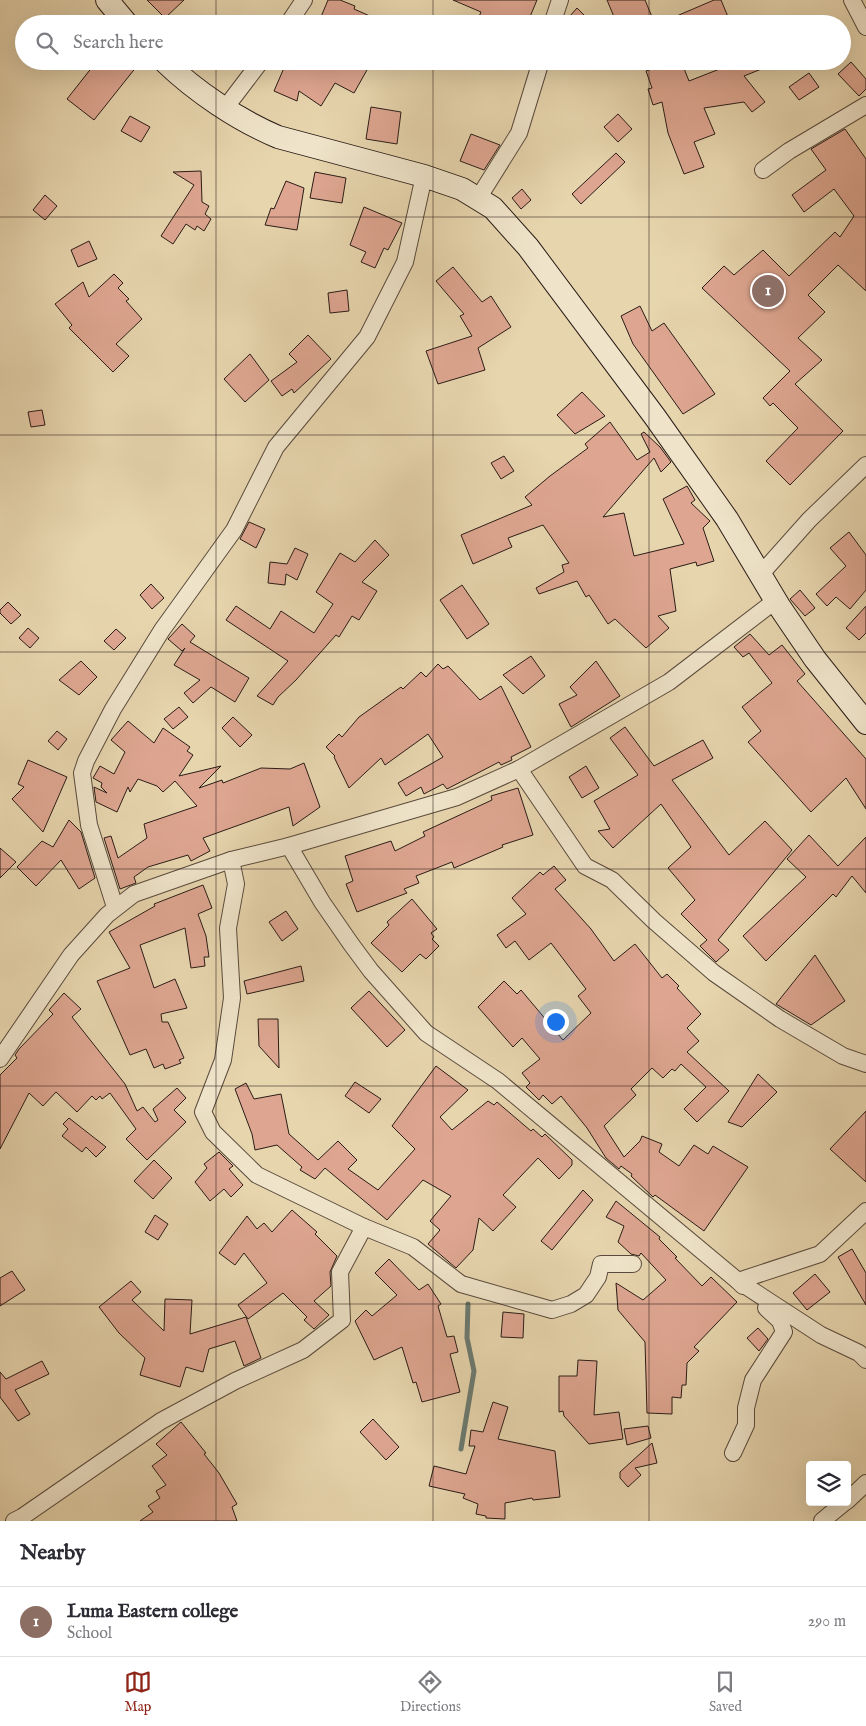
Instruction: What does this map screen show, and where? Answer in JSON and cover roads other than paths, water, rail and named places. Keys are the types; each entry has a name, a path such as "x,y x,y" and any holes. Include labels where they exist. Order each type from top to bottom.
{"street":[{"path":"107,0 120,15"},
{"path":"294,15 304,0"},
{"path":"555,15 560,0"},
{"path":"852,0 866,27"},
{"path":"176,70 226,108 258,129 278,137 424,176 478,197 511,225 655,417 727,519 761,574 775,602 815,659 866,723"},
{"path":"226,108 254,70"},
{"path":"478,197 519,132 539,70"},
{"path":"763,170 789,151 866,105"},
{"path":"116,907 89,825 82,773 86,761 112,710 162,630 234,530 276,447 366,337 405,262 424,176"},
{"path":"761,574 809,520 866,465"},
{"path":"1,1054 71,955 116,907 134,894 231,860 289,846 457,797 519,769 669,682 775,602"},
{"path":"519,769 585,866 612,880 654,921 714,973 780,1019 843,1056 866,1064"},
{"path":"289,846 322,902 370,971 426,1032 498,1081 738,1282 780,1321 784,1332 753,1380 746,1408 746,1425 733,1453"},
{"path":"231,860 236,884 228,928 232,998 223,1060 203,1112 213,1132 257,1175 364,1227 413,1247 461,1284 552,1310 586,1295 598,1277 601,1264 633,1264"},
{"path":"738,1282 820,1254 866,1211"},
{"path":"14,1521 161,1420 235,1381 303,1350 342,1320 340,1272 364,1227"},
{"path":"738,1282 821,1335 859,1353 866,1360"},
{"path":"851,1496 866,1483"},
{"path":"822,1521 840,1506"}],"waterway":[{"path":"461,1449 474,1371 467,1338 468,1304"}],"place":[{"name":"Luma Eastern college","path":"768,291"}]}
